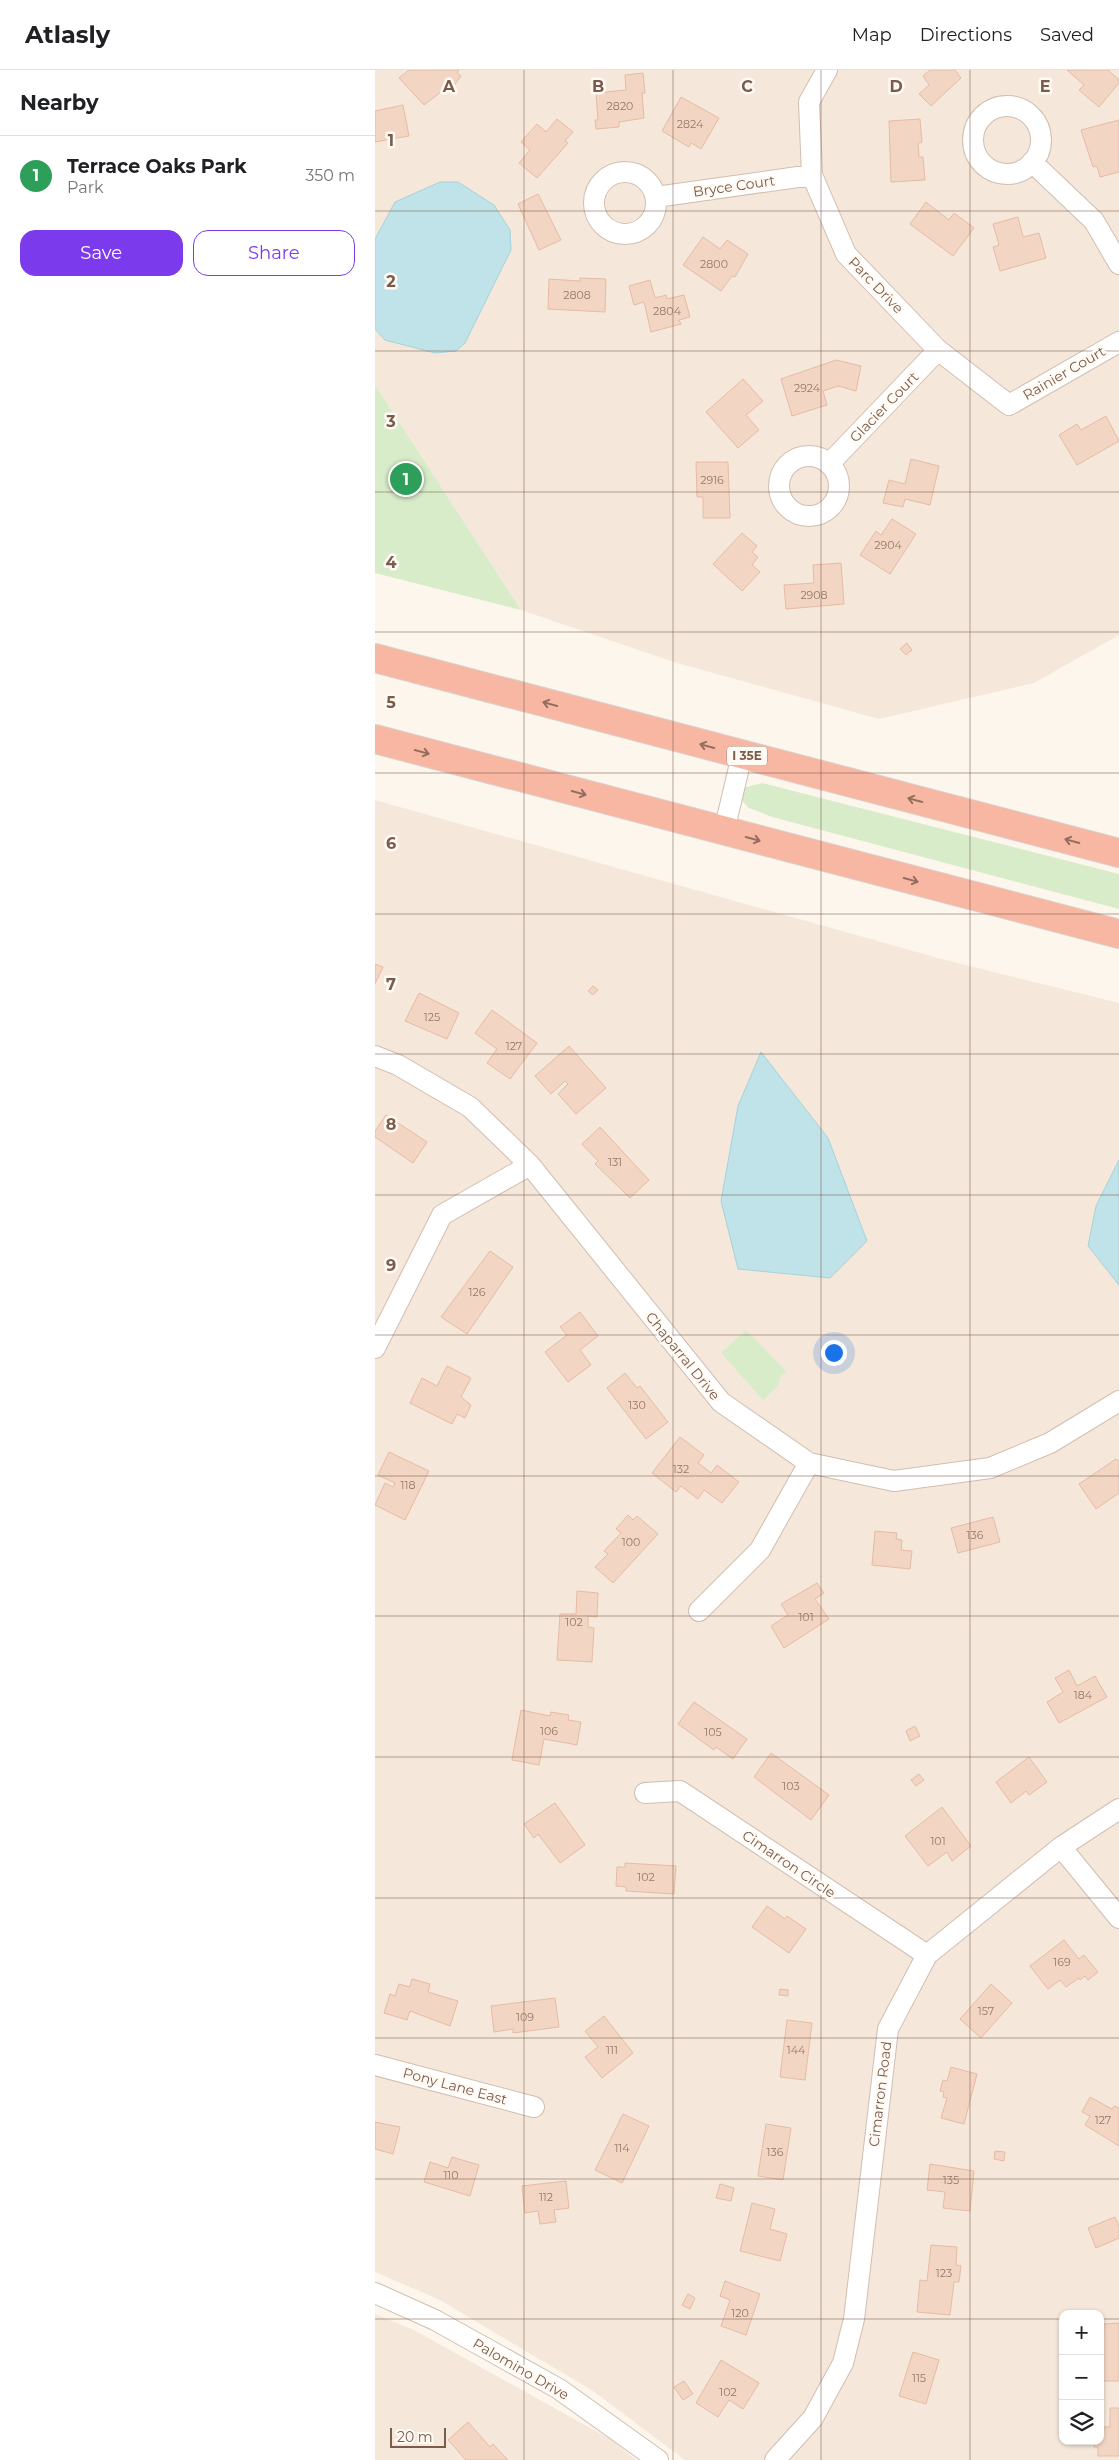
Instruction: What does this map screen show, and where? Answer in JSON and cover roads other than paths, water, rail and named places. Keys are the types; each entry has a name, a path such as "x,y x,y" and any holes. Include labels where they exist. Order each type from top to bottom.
{"highway":[{"name":"I 35E","path":"375,658 1119,854"},
{"path":"375,739 1119,934"}],"street":[{"name":"Parc Drive","path":"827,70 809,102 811,175 846,254 939,350 1009,404"},
{"path":"1033,162 1094,221 1119,264"},
{"name":"Bryce Court","path":"656,197 811,175"},
{"name":"Rainier Court","path":"1009,404 1119,342"},
{"name":"Glacier Court","path":"829,464 939,350"},
{"path":"724,831 742,755"},
{"name":"Chaparral Drive","path":"375,1056 398,1065 470,1107 530,1165 721,1402 809,1463 894,1481 990,1468 1050,1443 1119,1401"},
{"path":"375,1348 442,1215 530,1165"},
{"path":"699,1611 761,1550 809,1463"},
{"name":"Cimarron Circle","path":"645,1793 680,1791 927,1955"},
{"name":"Cimarron Road","path":"775,2460 813,2418 843,2363 853,2319 888,2029 927,1955 1061,1847 1119,1809"},
{"path":"1061,1847 1119,1918"},
{"name":"Pony Lane East","path":"375,2065 534,2107"},
{"name":"Palomino Drive","path":"375,2292 435,2320 559,2389 658,2460"}],"water":[{"path":"440,182 458,182 494,205 510,230 511,250 465,343 456,351 435,353 385,340 375,329 375,239 395,202"},
{"path":"761,1052 828,1138 867,1241 830,1278 738,1269 721,1201 738,1106"},
{"path":"1119,1160 1119,1285 1088,1246 1096,1206"}],"place":[{"name":"Terrace Oaks Park","path":"406,479"}]}
